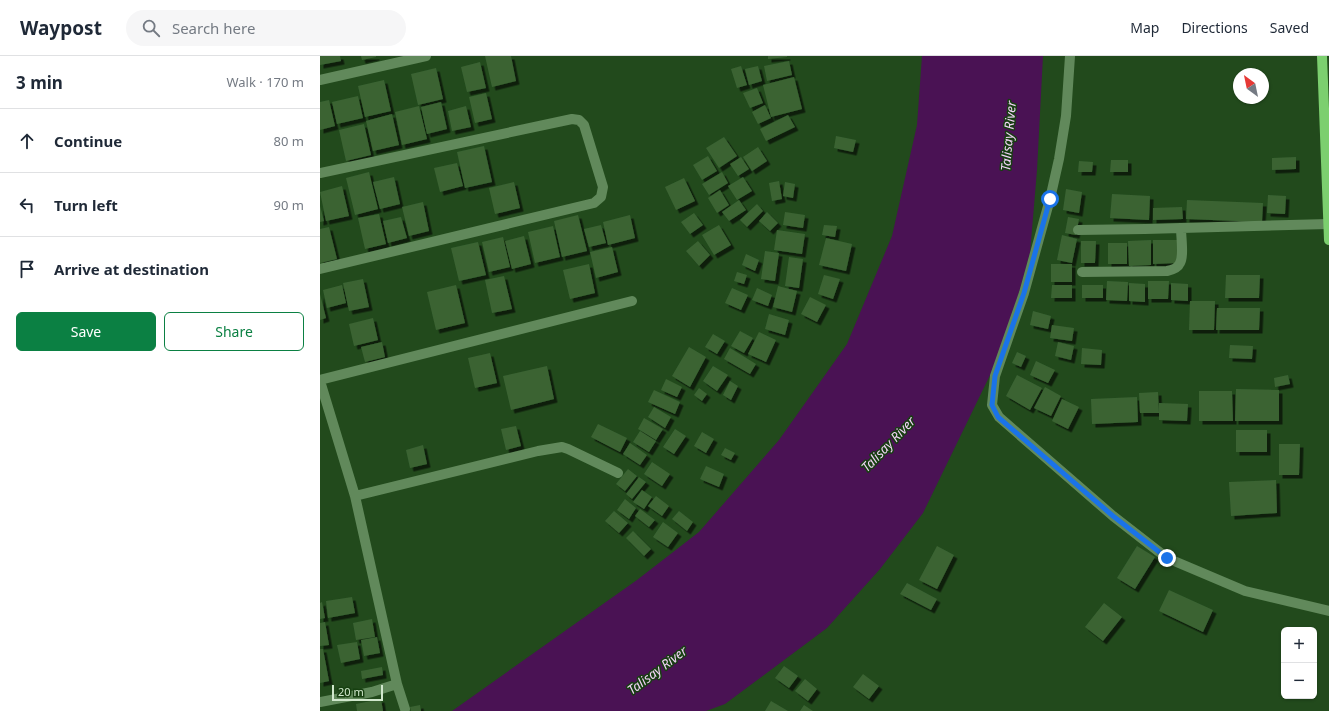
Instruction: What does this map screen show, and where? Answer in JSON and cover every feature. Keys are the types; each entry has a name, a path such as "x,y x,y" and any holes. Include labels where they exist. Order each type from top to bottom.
{"main road":[{"path":"1322,56 1326,84 1329,240"}],"street":[{"path":"320,80 426,56"},
{"path":"1070,56 1066,116 1059,160 1050,199 1022,299 995,376 992,405 998,417 1113,516 1167,558 1245,591 1329,611"},
{"path":"320,173 572,119 579,120 584,125 604,188 601,197 594,203 320,269"},
{"path":"1078,230 1328,224"},
{"path":"1082,272 1167,271 1175,268 1180,264 1182,258 1181,228"},
{"path":"405,709 397,684 355,496 320,380 632,301"},
{"path":"355,496 538,451 562,447 596,461 618,473"},
{"path":"320,702 372,692 397,684"}],"water":[{"name":"Talisay River","path":"922,56 1043,56 1037,170 1030,253 1014,311 992,371 923,513 880,569 827,628 725,704 706,711 452,711 637,580 699,532 779,440 847,344 892,236 917,125"}],"building":[{"path":"320,56 340,56 341,61 320,65"},
{"path":"361,56 376,56 376,57 362,60"},
{"path":"485,56 511,56 516,81 492,87"},
{"path":"768,56 787,56 787,57 768,59"},
{"path":"789,61 792,75 767,81 764,66"},
{"path":"480,62 486,88 467,92 461,67"},
{"path":"741,66 747,85 737,88 731,69"},
{"path":"758,66 762,81 749,85 745,69"},
{"path":"436,68 443,99 418,105 411,74"},
{"path":"794,77 802,109 771,117 763,85"},
{"path":"384,80 391,111 365,117 358,86"},
{"path":"757,88 763,103 750,108 743,93"},
{"path":"486,93 492,119 475,123 469,97"},
{"path":"358,96 363,118 337,124 332,102"},
{"path":"329,100 335,126 320,130 320,102"},
{"path":"441,102 447,129 427,134 421,107"},
{"path":"765,105 771,118 758,124 752,112"},
{"path":"419,106 427,139 402,145 395,112"},
{"path":"466,106 471,127 452,131 448,111"},
{"path":"392,114 399,145 373,151 366,121"},
{"path":"788,115 795,127 766,141 760,129"},
{"path":"364,124 371,155 346,161 339,130"},
{"path":"836,136 856,140 853,152 834,148"},
{"path":"724,137 737,156 719,168 706,148"},
{"path":"484,146 492,182 465,188 457,152"},
{"path":"758,147 767,161 752,171 743,157"},
{"path":"708,156 717,171 702,180 693,165"},
{"path":"741,157 749,169 738,176 730,164"},
{"path":"1296,157 1296,169 1272,170 1272,158"},
{"path":"1111,160 1128,160 1128,172 1110,172"},
{"path":"1079,161 1093,162 1092,172 1078,172"},
{"path":"457,163 463,186 440,192 434,168"},
{"path":"369,172 378,209 355,215 346,178"},
{"path":"722,172 728,183 709,195 702,184"},
{"path":"394,177 400,204 380,209 373,182"},
{"path":"743,177 752,191 737,200 728,186"},
{"path":"684,178 695,201 676,210 665,187"},
{"path":"779,181 782,199 772,201 769,183"},
{"path":"514,182 520,208 495,214 489,188"},
{"path":"785,182 795,184 793,198 783,196"},
{"path":"342,186 349,216 326,221 320,192"},
{"path":"1066,189 1082,192 1079,213 1063,210"},
{"path":"720,190 729,205 717,213 708,198"},
{"path":"1112,194 1150,196 1149,220 1110,218"},
{"path":"1268,195 1286,196 1285,214 1267,213"},
{"path":"739,200 746,210 729,221 722,212"},
{"path":"1187,200 1263,203 1262,222 1186,219"},
{"path":"423,202 429,231 409,236 402,207"},
{"path":"757,204 763,211 747,227 740,220"},
{"path":"320,206 324,221 320,222"},
{"path":"1182,207 1183,219 1153,220 1153,208"},
{"path":"767,212 778,223 770,231 759,221"},
{"path":"785,212 805,215 803,228 783,225"},
{"path":"694,213 703,225 690,234 681,222"},
{"path":"379,214 386,244 365,249 358,218"},
{"path":"578,215 587,251 562,257 554,221"},
{"path":"630,215 635,238 608,245 603,222"},
{"path":"401,217 407,238 388,243 383,221"},
{"path":"1068,217 1079,219 1076,235 1065,233"},
{"path":"601,225 606,243 589,247 584,229"},
{"path":"719,225 731,245 714,255 702,235"},
{"path":"824,225 837,226 835,237 822,235"},
{"path":"553,226 560,257 535,263 528,232"},
{"path":"329,227 337,259 320,263 320,229"},
{"path":"777,230 805,234 802,254 774,250"},
{"path":"1062,235 1077,239 1072,263 1057,260"},
{"path":"524,236 531,264 512,269 505,241"},
{"path":"503,237 510,267 489,272 482,242"},
{"path":"826,238 852,244 846,271 819,265"},
{"path":"1151,240 1151,265 1129,266 1128,241"},
{"path":"1153,240 1177,240 1177,263 1153,264"},
{"path":"698,241 710,255 699,266 686,251"},
{"path":"1081,241 1096,241 1095,263 1081,263"},
{"path":"478,242 486,275 459,281 451,248"},
{"path":"1108,243 1127,243 1127,264 1108,264"},
{"path":"612,247 618,272 596,278 590,252"},
{"path":"765,251 779,253 775,281 761,279"},
{"path":"746,254 759,260 755,271 742,265"},
{"path":"789,257 803,259 799,288 785,286"},
{"path":"589,264 595,293 570,299 563,270"},
{"path":"1051,264 1072,264 1072,282 1051,282"},
{"path":"737,272 747,275 744,284 734,281"},
{"path":"824,275 840,279 833,299 818,294"},
{"path":"1226,275 1260,275 1259,298 1225,298"},
{"path":"504,276 512,309 492,313 485,280"},
{"path":"363,279 369,307 349,311 343,283"},
{"path":"1107,281 1128,282 1127,301 1106,300"},
{"path":"1148,281 1169,281 1168,299 1148,299"},
{"path":"1129,283 1145,284 1145,302 1129,301"},
{"path":"1171,283 1188,284 1188,301 1171,300"},
{"path":"342,285 346,303 327,308 323,290"},
{"path":"456,285 465,323 436,330 427,292"},
{"path":"1052,285 1072,285 1072,298 1051,298"},
{"path":"1082,285 1103,285 1103,298 1082,298"},
{"path":"778,286 797,291 792,312 773,307"},
{"path":"732,288 748,295 741,310 725,303"},
{"path":"757,288 772,295 768,306 752,300"},
{"path":"320,294 326,318 320,320"},
{"path":"810,297 826,305 817,322 801,314"},
{"path":"1190,301 1215,301 1214,330 1189,330"},
{"path":"1217,308 1260,308 1259,330 1216,330"},
{"path":"1033,311 1051,316 1048,329 1030,325"},
{"path":"769,314 789,320 785,335 765,329"},
{"path":"373,318 378,340 354,346 349,324"},
{"path":"1052,325 1074,328 1072,341 1050,338"},
{"path":"740,331 753,338 744,353 731,346"},
{"path":"759,332 776,340 766,362 748,354"},
{"path":"713,334 725,341 717,354 705,347"},
{"path":"382,342 385,357 365,362 361,347"},
{"path":"1058,342 1074,346 1071,360 1055,356"},
{"path":"1230,345 1253,346 1252,359 1229,358"},
{"path":"689,347 706,357 690,387 672,376"},
{"path":"730,348 756,364 750,374 724,359"},
{"path":"1082,348 1102,350 1101,365 1081,364"},
{"path":"1017,352 1026,356 1021,367 1012,363"},
{"path":"490,353 497,383 475,388 468,358"},
{"path":"1036,361 1055,370 1048,383 1030,375"},
{"path":"547,366 554,399 511,410 503,376"},
{"path":"713,366 728,375 717,391 703,381"},
{"path":"1017,375 1042,388 1030,410 1006,396"},
{"path":"1288,375 1290,384 1275,387 1274,378"},
{"path":"666,379 682,387 677,397 661,390"},
{"path":"730,381 738,386 731,400 723,395"},
{"path":"1045,387 1061,396 1051,416 1034,408"},
{"path":"699,388 707,394 702,401 694,395"},
{"path":"1236,389 1279,390 1279,421 1235,421"},
{"path":"654,390 680,402 675,414 648,402"},
{"path":"1199,391 1232,391 1233,421 1199,421"},
{"path":"1158,392 1159,413 1140,413 1139,393"},
{"path":"1137,397 1138,422 1092,424 1091,399"},
{"path":"1062,399 1079,407 1068,429 1052,421"},
{"path":"1159,403 1188,404 1187,421 1159,420"},
{"path":"654,407 671,417 665,428 648,417"},
{"path":"644,418 663,429 656,440 638,429"},
{"path":"598,424 627,438 620,452 591,437"},
{"path":"516,426 521,446 506,450 501,429"},
{"path":"675,429 686,436 674,454 663,447"},
{"path":"1236,430 1267,430 1267,452 1236,452"},
{"path":"640,431 656,441 649,452 633,442"},
{"path":"702,432 714,439 706,453 694,446"},
{"path":"630,443 647,455 640,465 623,454"},
{"path":"1279,444 1300,444 1299,475 1279,475"},
{"path":"423,445 427,464 410,468 406,450"},
{"path":"725,448 735,453 731,460 721,455"},
{"path":"652,462 670,474 662,486 644,474"},
{"path":"706,466 724,474 719,487 700,479"},
{"path":"628,469 637,476 625,491 616,484"},
{"path":"639,477 646,482 632,499 626,494"},
{"path":"1276,480 1277,513 1231,516 1229,482"},
{"path":"642,490 652,497 644,509 633,502"},
{"path":"656,496 669,506 662,516 648,506"},
{"path":"625,499 636,508 629,519 617,510"},
{"path":"640,509 655,520 649,527 635,516"},
{"path":"614,511 628,523 619,533 605,521"},
{"path":"679,511 693,522 687,531 672,519"},
{"path":"663,522 678,533 668,547 653,537"},
{"path":"633,531 651,549 644,556 626,538"},
{"path":"937,546 954,555 937,589 919,580"},
{"path":"1137,546 1155,557 1135,589 1117,578"},
{"path":"907,583 937,599 931,610 900,594"},
{"path":"1169,590 1213,610 1203,632 1159,611"},
{"path":"352,597 355,613 328,618 326,601"},
{"path":"322,602 325,618 320,619 320,603"},
{"path":"1104,603 1122,617 1103,641 1085,627"},
{"path":"372,619 375,637 356,640 353,623"},
{"path":"325,622 329,645 320,646 320,623"},
{"path":"377,637 380,653 364,656 361,640"},
{"path":"357,642 360,659 341,663 337,645"},
{"path":"320,649 323,649 329,681 320,683"},
{"path":"784,666 798,676 789,688 775,678"},
{"path":"382,667 383,675 362,679 361,671"},
{"path":"863,674 879,686 869,699 853,687"},
{"path":"805,679 817,689 808,701 795,691"},
{"path":"381,699 383,711 357,711 356,704"},
{"path":"771,701 788,711 765,711"},
{"path":"420,705 421,711 411,711 410,707"},
{"path":"804,705 813,711 800,711"}],"route":[{"path":"1050,199 1024,293 995,376 992,405 998,417 1113,516 1167,558"}]}
